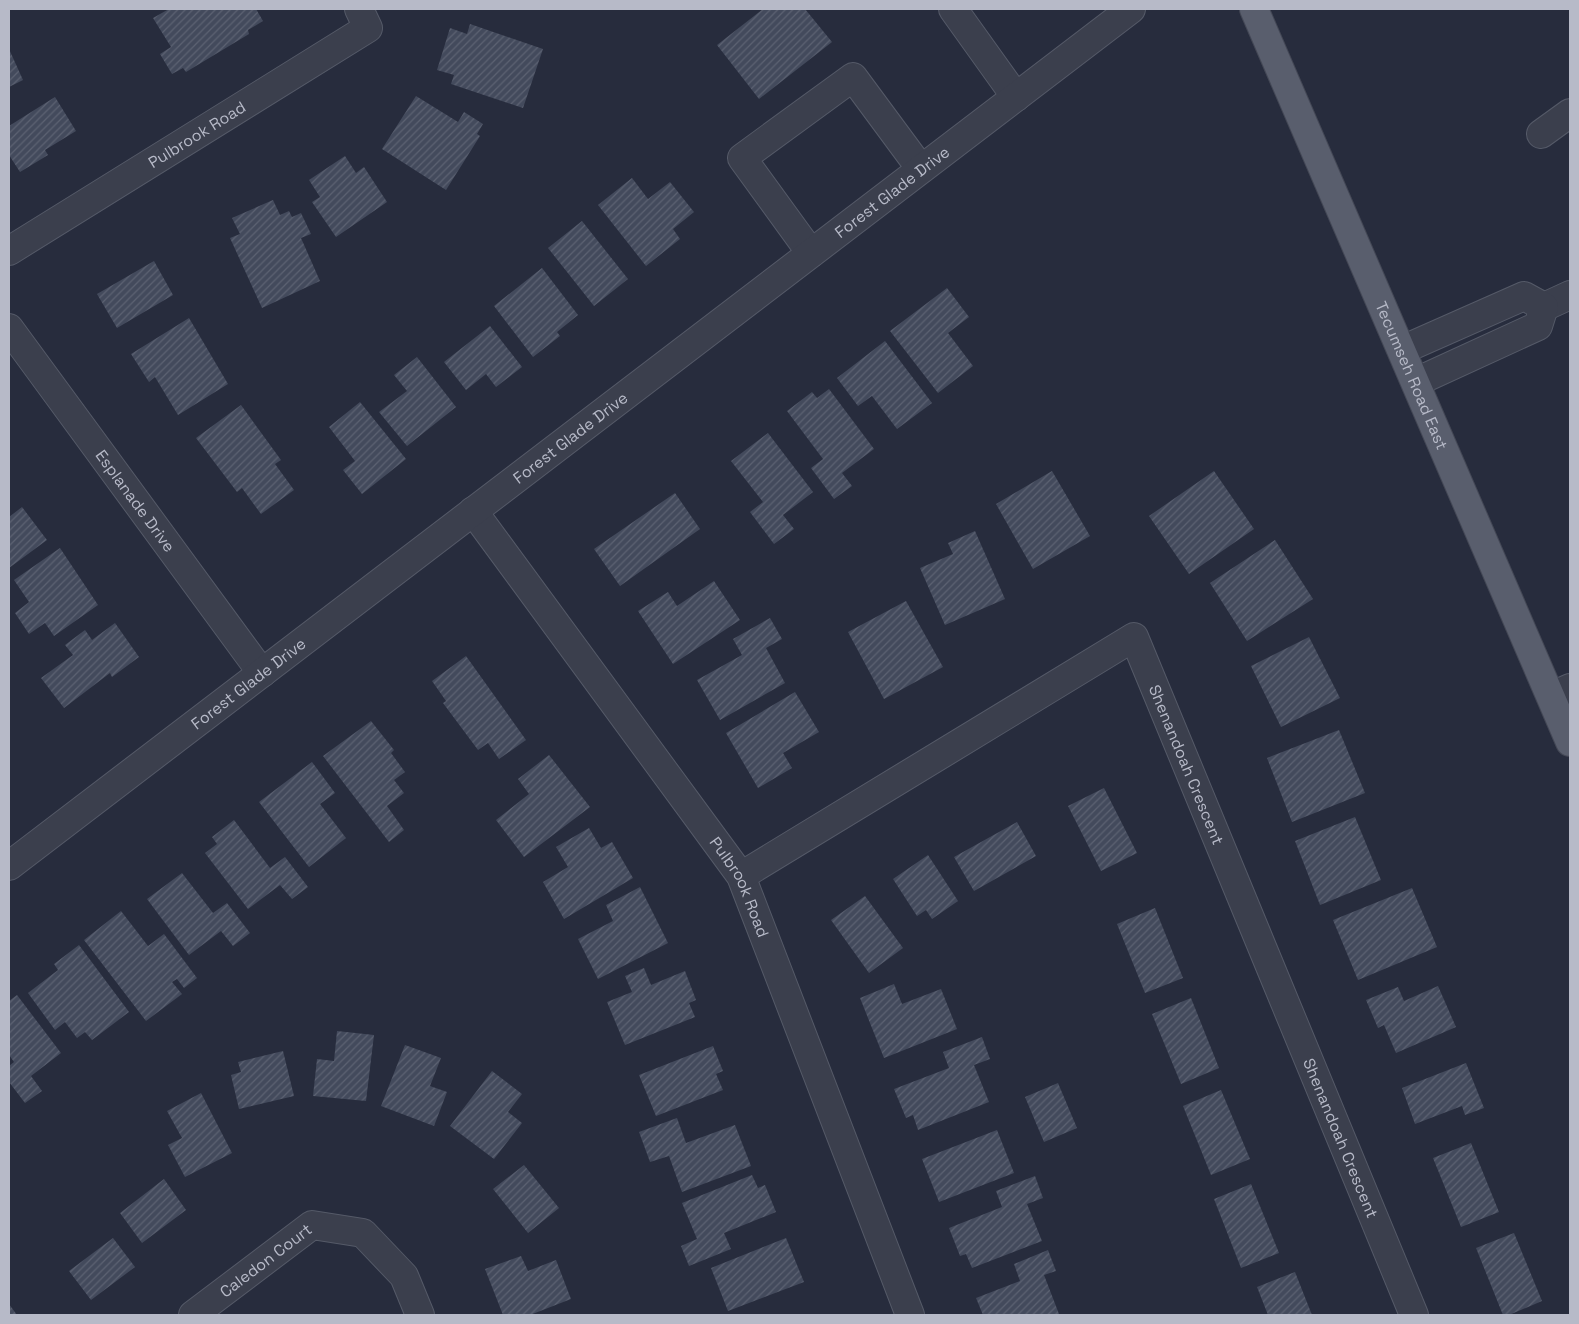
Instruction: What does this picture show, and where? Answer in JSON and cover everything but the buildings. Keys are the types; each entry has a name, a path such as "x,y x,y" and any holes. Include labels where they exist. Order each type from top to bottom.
{"main road":[{"name":"Tecumseh Road East","path":"1254,9 1416,382 1561,692 1570,742"}],"street":[{"name":"Pulbrook Road","path":"9,251 368,28 359,9"},
{"path":"953,9 1016,97"},
{"name":"Forest Glade Drive","path":"9,866 1131,9"},
{"path":"811,253 742,158 853,77 921,169"},
{"path":"1541,134 1570,113"},
{"path":"1416,382 1538,326 1544,307 1570,295"},
{"path":"1402,350 1524,296 1544,307"},
{"name":"Esplanade Drive","path":"9,328 262,673"},
{"name":"Pulbrook Road","path":"473,511 741,876 910,1315"},
{"name":"Shenandoah Crescent","path":"741,876 1134,637 1414,1315"},
{"name":"Caledon Court","path":"193,1315 312,1225 362,1233 404,1276 420,1315"}]}
